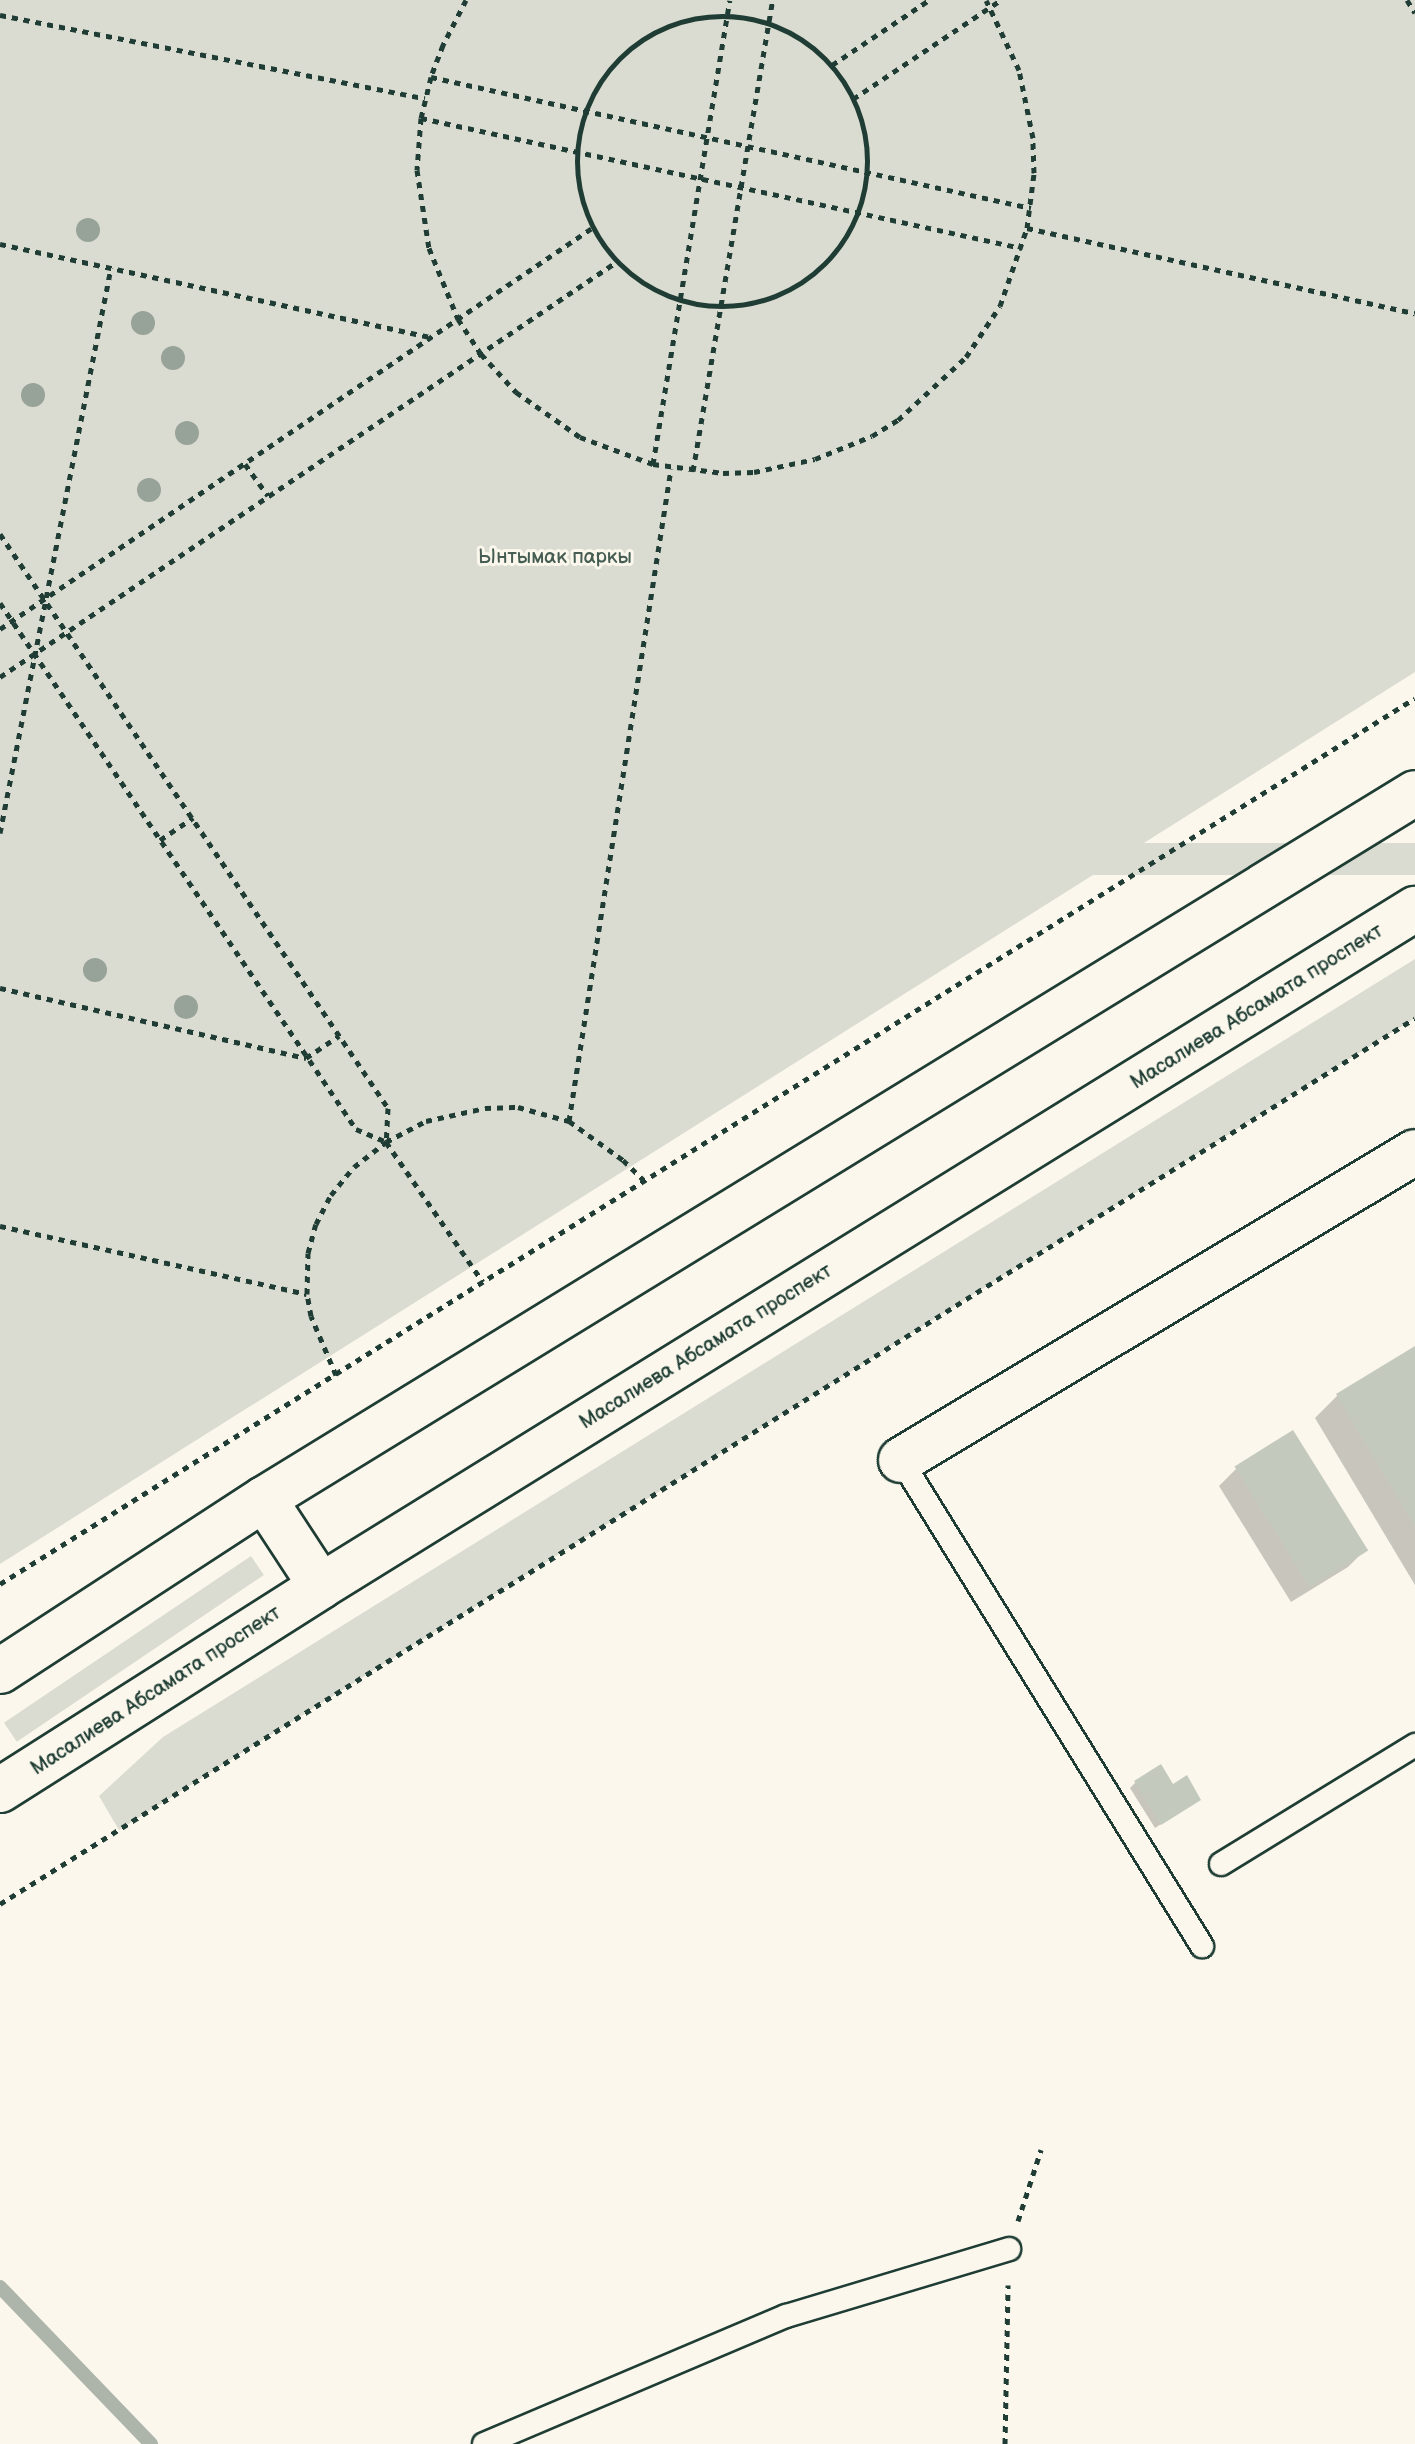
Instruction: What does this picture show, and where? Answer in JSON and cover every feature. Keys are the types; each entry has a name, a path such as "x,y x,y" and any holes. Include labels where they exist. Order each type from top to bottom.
{"main road":[{"path":"0,1671 264,1499 1415,793"},
{"name":"Масалиева Абсамата проспект","path":"0,1790 321,1586 1415,909"},
{"path":"901,1460 1415,1152"},
{"path":"264,1499 321,1586"}],"lane":[{"path":"901,1460 1202,1946"},
{"path":"1221,1864 1415,1745"},
{"path":"484,2444 786,2316 1009,2249"}],"path":[{"path":"466,0 431,77 421,118 417,170 422,223 436,273 458,319 481,354 516,392 557,424 603,448 653,464 671,469 723,473 785,467 843,449 898,420 966,357 1000,306 1022,248 1031,208 1033,138 1028,104 1011,48 986,0"},
{"path":"653,464 730,0"},
{"path":"693,471 773,0"},
{"path":"832,65 929,0"},
{"path":"853,99 1001,0"},
{"path":"1407,0 1415,13"},
{"path":"0,15 425,98"},
{"path":"728,16 769,23 814,48 832,65 853,99 865,132 867,172 859,212 837,250 799,285 751,304 720,306 680,301 656,292 615,263 592,228 580,193 577,152 584,110 604,77 637,43 670,25 728,16"},
{"path":"431,77 1031,208"},
{"path":"421,118 1022,248"},
{"path":"0,629 592,228"},
{"path":"1027,228 1415,313"},
{"path":"0,244 431,337"},
{"path":"0,677 615,263"},
{"path":"0,833 111,268"},
{"path":"245,464 268,496"},
{"path":"569,1121 671,469"},
{"path":"0,534 388,1108 386,1142"},
{"path":"0,603 356,1129 386,1142 483,1282"},
{"path":"0,1584 1415,698"},
{"path":"160,840 193,818"},
{"path":"0,988 306,1058 339,1036"},
{"path":"0,1904 1415,1018"},
{"path":"336,1375 311,1316 307,1294 308,1253 316,1224 331,1195 354,1167 386,1142 426,1121 485,1108 518,1107 569,1121 623,1160 643,1179"},
{"path":"0,1226 307,1294"},
{"path":"1005,2444 1009,2249 1041,2150"}],"green space":[{"name":"Ынтымак паркы","path":"0,0 1415,0 1415,672 0,1564"},
{"path":"140,843 1415,843 1415,875 140,875"},
{"path":"1415,959 1415,1018 119,1830 99,1796 163,1737"},
{"path":"251,1556 264,1575 17,1742 4,1723"}],"building":[{"path":"1415,1346 1415,1526 1336,1394"},
{"path":"1293,1430 1368,1550 1310,1587 1234,1467"},
{"path":"1161,1764 1173,1784 1187,1775 1201,1800 1161,1825 1134,1781"}],"waterway":[{"path":"0,2287 151,2444"}]}
